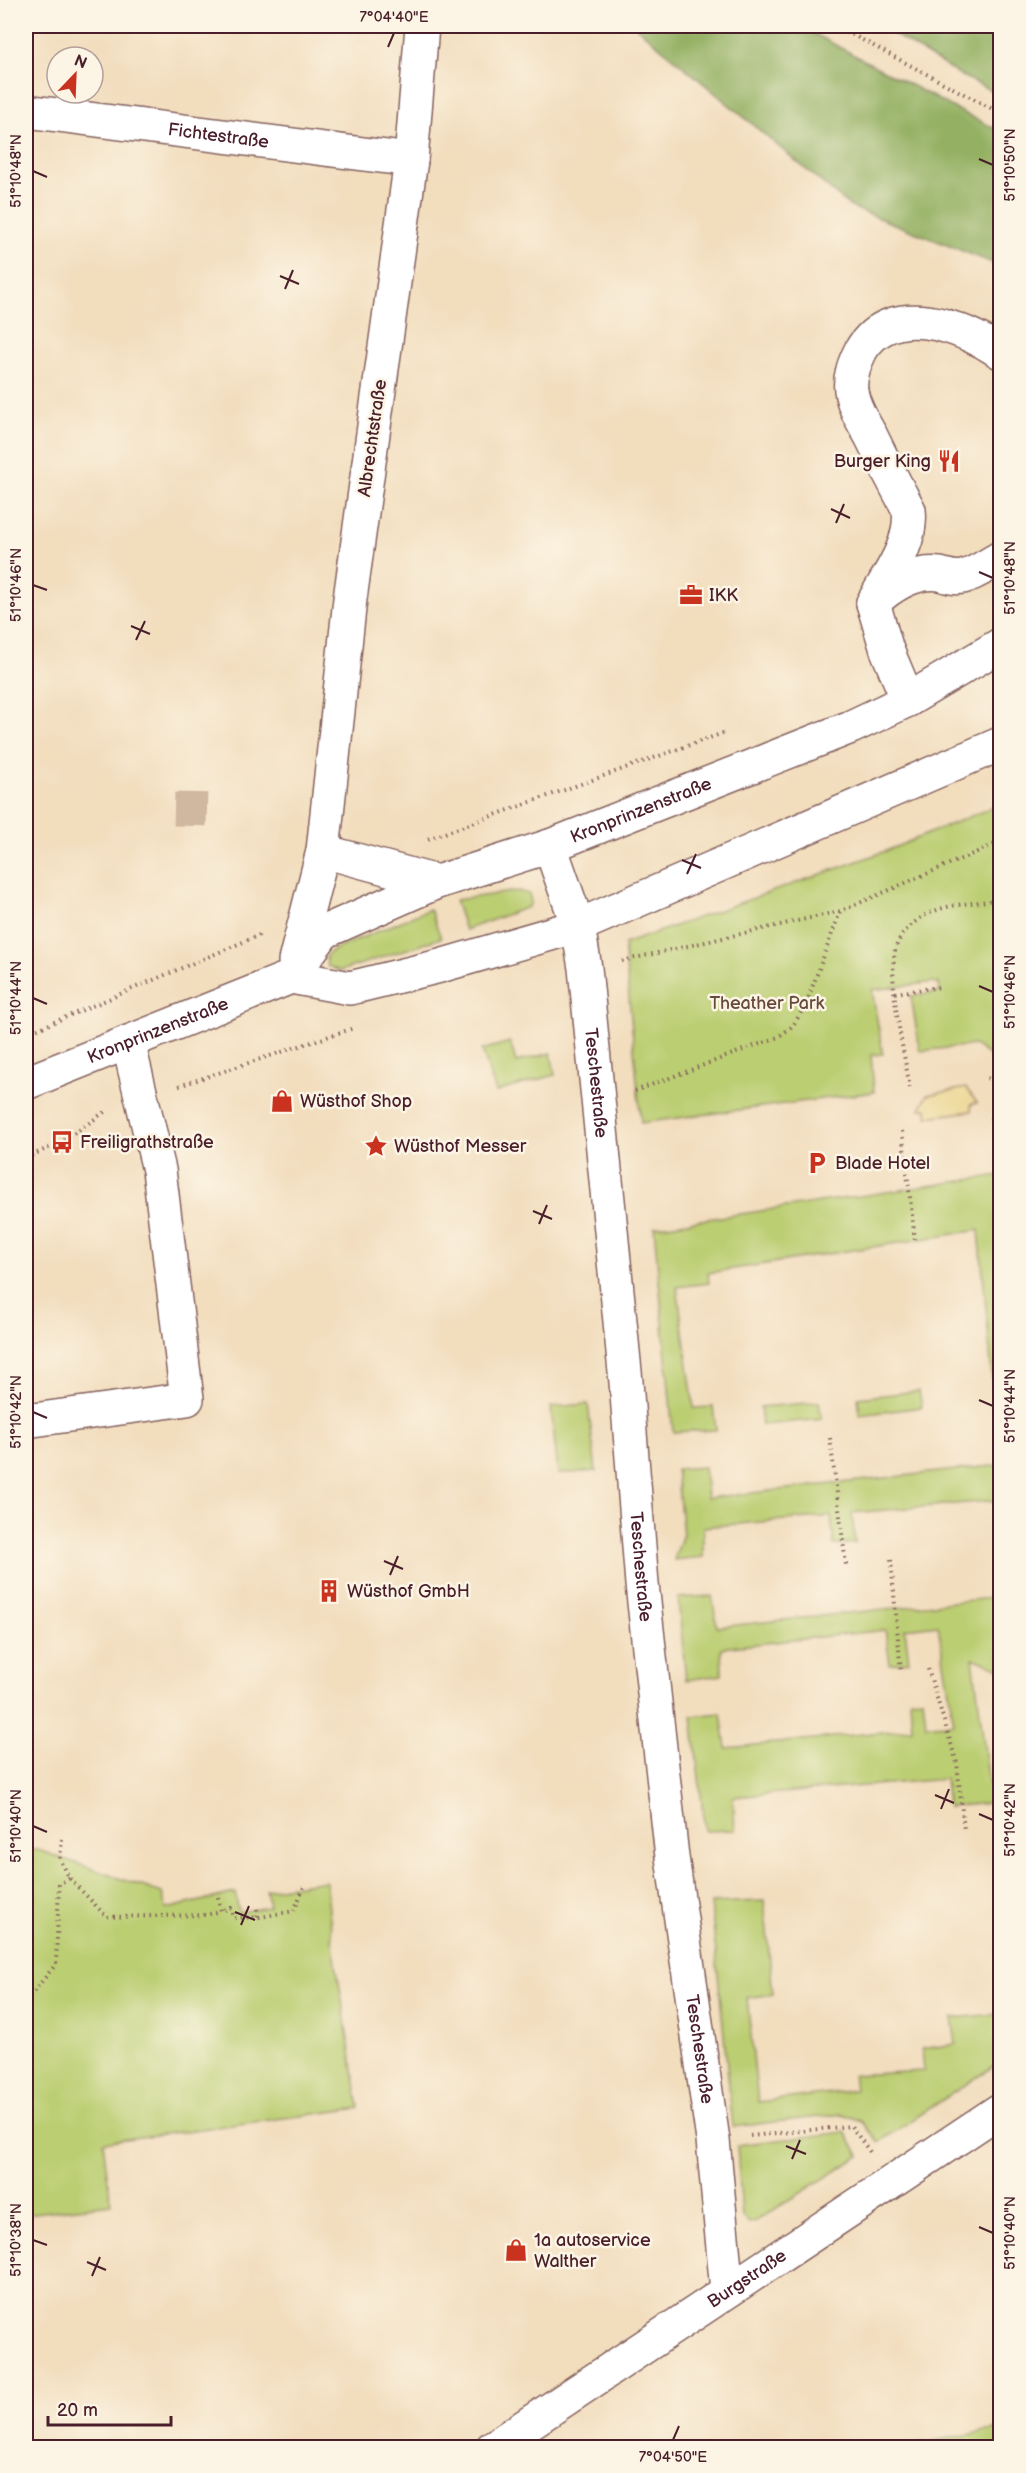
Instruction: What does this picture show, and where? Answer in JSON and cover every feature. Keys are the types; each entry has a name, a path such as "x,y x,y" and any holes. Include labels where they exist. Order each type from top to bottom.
{"main road":[{"name":"Albrechtstraße","path":"291,977 323,851 350,600 411,160 422,26"},
{"name":"Fichtestraße","path":"26,111 411,160"},
{"path":"908,700 887,650 873,603 905,544 910,523 909,510 854,401 851,383 856,359 868,339 887,327 917,320 960,330 1000,352"},
{"path":"873,603 886,590 912,578 939,574 949,578 964,576 1000,558"},
{"name":"Kronprinzenstraße","path":"26,1083 291,977 324,932 437,882 550,846 851,727 908,700 1000,645"},
{"path":"291,977 350,988 461,960 578,926 1000,744"},
{"name":"Teschestraße","path":"550,846 578,926 585,968 626,1382 642,1584 672,1857 713,2140 727,2291"},
{"path":"323,851 437,882"},
{"path":"26,1422 187,1399 159,1170 128,1042"},
{"name":"Burgstraße","path":"492,2448 1000,2110"}],"path":[{"path":"836,26 1000,113"},
{"path":"421,841 724,733"},
{"path":"585,968 841,911 1000,842"},
{"path":"910,1088 895,993 895,950 904,932 938,910 1000,899"},
{"path":"637,1091 778,1037 793,1026 806,1004 841,911"},
{"path":"26,1034 264,933"},
{"path":"895,993 940,987"},
{"path":"26,1158 62,1142 103,1112 363,1025"},
{"path":"987,1078 1000,1087"},
{"path":"991,1117 1000,1156"},
{"path":"902,1131 915,1240"},
{"path":"830,1438 846,1564"},
{"path":"891,1560 901,1672"},
{"path":"927,1669 957,1763 964,1830"},
{"path":"62,1839 60,1858 69,1878 107,1917 206,1915 231,1908 234,1918 258,1917 294,1911 305,1884"},
{"path":"26,2001 56,1964 59,1884 69,1878"},
{"path":"218,1897 221,1911"},
{"path":"257,1909 258,1917"},
{"path":"713,2140 851,2126 891,2182"}],"green space":[{"path":"635,26 800,26 1000,131 1000,266 851,207"},
{"path":"880,26 1000,26 1000,95 962,76"},
{"name":"Theather Park","path":"1000,804 1000,1063 974,1045 920,1051 911,996 940,992 939,983 872,990 883,1054 871,1055 874,1092 641,1123 624,944 886,851"},
{"path":"518,891 529,894 531,902 528,907 465,930 455,900"},
{"path":"430,909 441,938 340,971 327,966 326,956 331,951"},
{"path":"510,1042 516,1062 551,1053 555,1075 496,1092 482,1050"},
{"path":"1000,1175 1000,1465 979,1230 708,1273 709,1283 677,1287 694,1408 713,1407 716,1430 673,1432 654,1227"},
{"path":"919,1391 922,1407 860,1415 858,1398"},
{"path":"819,1402 822,1419 762,1425 760,1407"},
{"path":"588,1404 596,1471 558,1474 551,1407"},
{"path":"1000,1465 1000,1500 852,1513 855,1543 834,1545 831,1516 703,1527 703,1557 674,1560 683,1534 676,1469 704,1467 707,1498"},
{"path":"712,1596 717,1627 1000,1597 1000,1669 973,1658 989,1784 1000,1789 1000,1802 948,1807 945,1779 733,1797 735,1830 705,1831 692,1716 721,1713 726,1748 912,1729 910,1699 923,1698 926,1725 954,1724 938,1625 905,1629 909,1661 890,1664 885,1630 721,1648 722,1675 686,1680 678,1598"},
{"path":"38,1850 162,1893 166,1909 235,1893 239,1912 269,1907 266,1890 326,1881 332,1938 359,2108 103,2142 111,2204 26,2214 26,1851"},
{"path":"764,1901 773,1994 747,1998 758,2102 855,2090 853,2075 924,2071 922,2049 956,2044 952,2018 1000,2014 1000,2062 879,2142 861,2121 843,2114 733,2127 711,1903"},
{"path":"845,2132 860,2156 756,2221 749,2223 742,2216 737,2145"},
{"path":"1000,2429 1000,2447 902,2447"}],"sand":[{"path":"966,1088 977,1103 971,1104 971,1111 928,1117 927,1109 920,1109 927,1095"}],"tunnel":[{"path":"174,809 212,810"}],"place":[{"name":"Burger King","path":"949,461"},
{"name":"IKK","path":"691,595"},
{"name":"Wüsthof Shop","path":"282,1101"},
{"name":"Freiligrathstraße","path":"62,1142"},
{"name":"Wüsthof Messer","path":"376,1146"},
{"name":"Blade Hotel","path":"817,1163"},
{"name":"Wüsthof GmbH","path":"329,1591"},
{"name":"1a autoservice Walther","path":"516,2250"}]}
